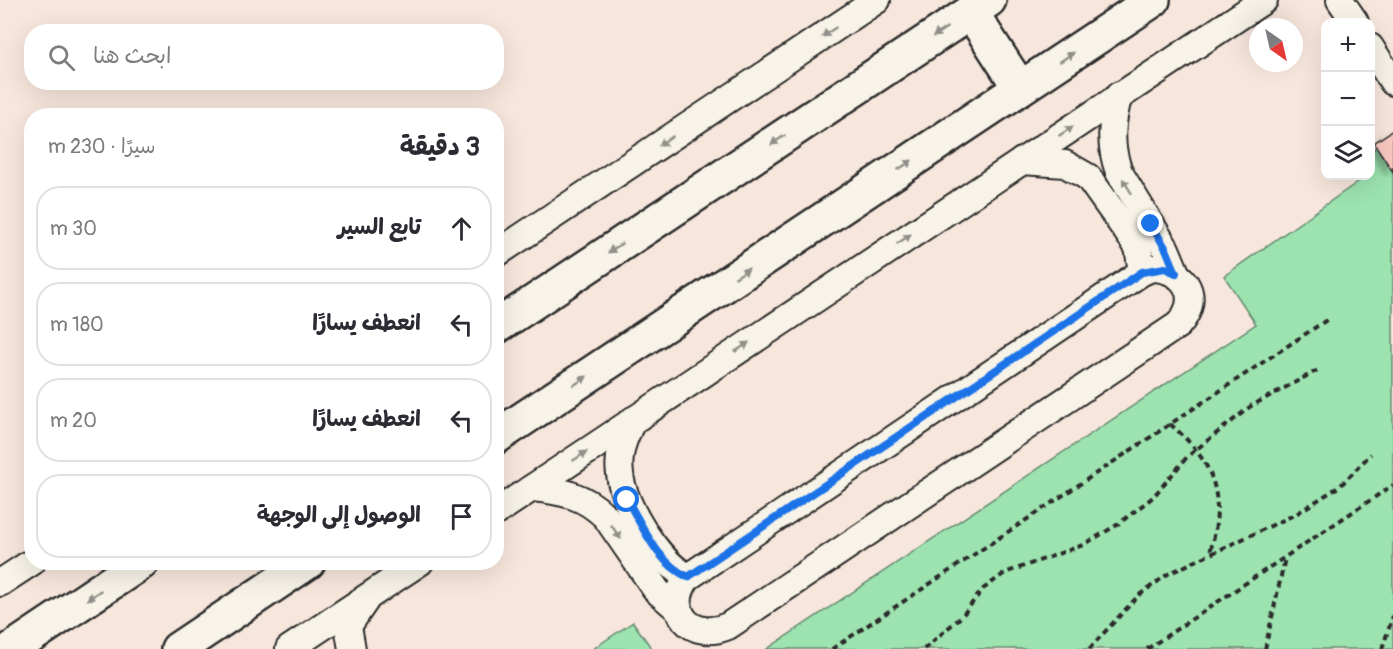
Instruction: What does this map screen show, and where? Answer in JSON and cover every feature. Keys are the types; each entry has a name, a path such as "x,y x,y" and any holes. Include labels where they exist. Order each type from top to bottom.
{"main road":[{"path":"504,432 1153,0"},
{"path":"504,322 980,6 1020,88"},
{"path":"12,649 130,570"},
{"path":"178,649 296,570"}],"street":[{"path":"504,249 877,0"},
{"path":"504,507 1264,0"},
{"path":"1340,0 1352,18"},
{"path":"1375,53 1393,82"},
{"path":"532,488 570,493 596,507 606,517 657,591 679,610 693,628 705,632 728,626 1178,326 1189,309 1188,289 1176,273 1166,249 1114,160 1111,134 1119,95"},
{"path":"1022,161 1065,164 1088,177 1138,247 1142,272"},
{"path":"679,610 678,598 681,586 688,577 1142,272 1165,268 1176,273"},
{"path":"633,420 620,454 622,487 661,557 675,571 688,577"},
{"path":"0,583 24,567"},
{"path":"289,649 408,570"},
{"path":"352,649 348,626 367,598"}],"path":[{"path":"832,649 1328,320"},
{"path":"924,649 962,616 983,589 1005,573 1083,545 1117,525 1152,497 1196,449 1251,406 1318,370"},
{"path":"1170,424 1205,458 1217,494 1218,524 1210,553"},
{"path":"1089,649 1138,596 1168,574 1245,539 1305,508 1340,486 1371,454"},
{"path":"1148,649 1393,485"},
{"path":"1266,649 1285,557"},
{"path":"1382,649 1393,616"}],"green space":[{"path":"1393,137 1393,649 767,649 1256,324 1224,276 1361,180 1375,180 1375,148"},
{"path":"633,622 652,649 593,649"}],"building":[{"path":"1393,130 1393,172 1375,145"}],"route":[{"path":"627,500 661,557 675,571 688,577 1142,272 1152,268 1165,268 1176,273 1166,249 1151,224"}]}
